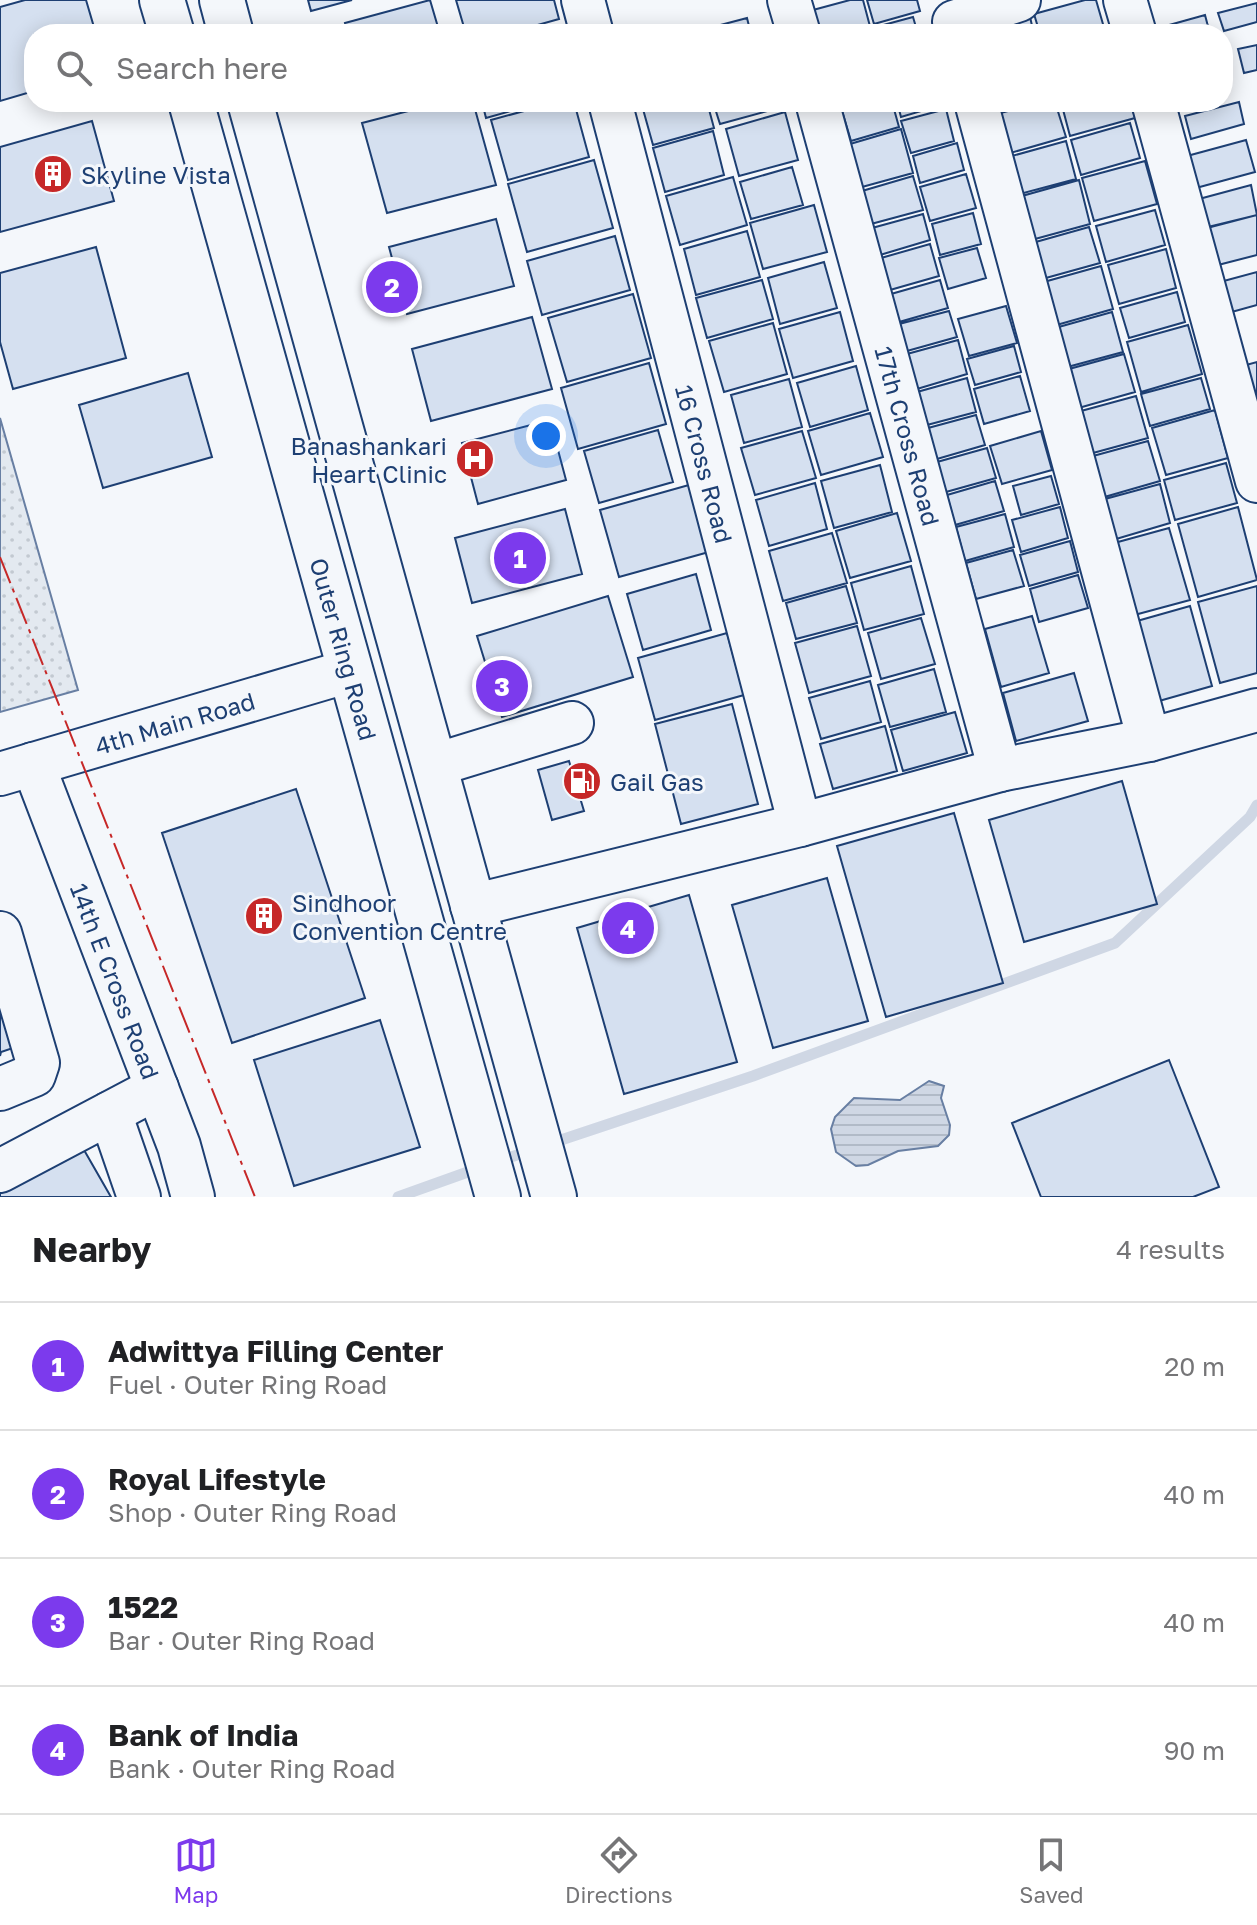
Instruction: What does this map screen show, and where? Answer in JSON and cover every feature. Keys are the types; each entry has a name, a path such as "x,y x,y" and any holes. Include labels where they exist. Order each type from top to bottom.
{"highway":[{"path":"162,0 169,24"},
{"path":"222,0 228,24"},
{"name":"Outer Ring Road","path":"194,112 492,1175"},
{"path":"253,112 544,1164"}],"street":[{"path":"583,0 589,24"},
{"path":"789,0 796,24"},
{"path":"953,19 1019,0"},
{"path":"1125,0 1132,24"},
{"name":"16 Cross Road","path":"613,112 800,825"},
{"name":"17th Cross Road","path":"820,112 1000,770"},
{"path":"979,112 1149,740"},
{"path":"1156,112 1257,481"},
{"name":"4th Main Road","path":"17,769 349,671"},
{"path":"472,906 800,825 1000,770 1149,740 1257,710"},
{"path":"435,765 572,723"},
{"name":"14th E Cross Road","path":"17,769 157,1088 179,1146 193,1197"},
{"path":"0,933 38,1063 34,1075 0,1089"},
{"path":"0,1171 157,1088"},
{"path":"110,1113 135,1185 179,1146"}],"shaded area":[{"path":"0,418 78,690 0,712"},
{"path":"929,1081 944,1086 941,1098 950,1125 949,1135 938,1146 898,1151 868,1165 856,1166 836,1152 831,1129 835,1117 854,1098 900,1100"}],"building":[{"path":"25,0 86,0 93,24 24,24 24,94 0,101 0,7"},
{"path":"308,0 352,0 311,11"},
{"path":"430,0 437,24 345,24"},
{"path":"456,0 554,0 559,19 541,24 463,24"},
{"path":"850,0 863,0 869,24 817,24 813,10"},
{"path":"867,0 917,0 920,11 874,24"},
{"path":"1085,0 1096,0 1103,24 1037,24 1034,14"},
{"path":"1257,3 1257,22 1233,29 1233,24 1222,24 1218,13"},
{"path":"1205,15 1207,24 1173,24"},
{"path":"913,17 915,24 887,24"},
{"path":"1030,17 1032,24 1005,24"},
{"path":"747,18 748,24 724,24"},
{"path":"1257,45 1257,70 1244,73 1238,49"},
{"path":"1239,102 1244,124 1191,139 1185,116 1200,112 1233,112 1233,104"},
{"path":"404,112 476,112 496,185 387,213 362,123"},
{"path":"484,112 507,112 486,118"},
{"path":"520,112 577,112 589,157 508,180 491,120"},
{"path":"644,112 710,112 714,128 653,145"},
{"path":"716,112 764,112 720,124"},
{"path":"785,112 798,160 739,176 726,129"},
{"path":"842,112 895,112 899,127 851,141"},
{"path":"900,112 918,112 901,117"},
{"path":"947,112 954,141 911,153 901,121"},
{"path":"1004,112 1058,112 1066,137 1000,156 990,116"},
{"path":"1064,112 1134,112 1135,118 1070,136"},
{"name":"Skyline Vista","path":"92,121 114,201 0,232 0,147"},
{"path":"1130,123 1140,158 1081,175 1071,140"},
{"path":"901,129 913,173 862,187 850,144"},
{"path":"713,131 724,175 665,192 653,148"},
{"path":"1246,140 1255,172 1196,188 1187,156"},
{"path":"1066,141 1076,179 1012,196 1001,159"},
{"path":"957,143 964,170 920,183 913,156"},
{"path":"594,160 613,228 527,252 508,184"},
{"path":"1145,161 1157,204 1094,221 1082,178"},
{"path":"792,167 803,205 751,219 740,182"},
{"path":"966,174 976,208 930,221 920,187"},
{"path":"913,176 923,210 871,224 862,191"},
{"path":"733,177 747,225 680,245 666,196"},
{"path":"1079,180 1090,224 1024,242 1011,199"},
{"path":"1251,185 1257,215 1207,228 1199,199"},
{"path":"814,205 827,252 763,269 750,223"},
{"path":"1155,210 1165,245 1106,262 1096,226"},
{"path":"973,213 981,244 940,255 932,224"},
{"path":"923,214 930,240 880,255 872,228"},
{"path":"1257,215 1257,255 1218,265 1208,227"},
{"path":"496,219 514,286 407,314 389,247"},
{"path":"1089,227 1100,263 1035,281 1025,245"},
{"path":"747,231 760,277 696,295 684,249"},
{"path":"615,236 630,290 542,315 527,261"},
{"path":"930,244 939,276 890,290 881,258"},
{"path":"96,247 126,358 13,389 0,342 0,273"},
{"path":"977,248 986,278 948,289 939,258"},
{"path":"1166,249 1176,288 1119,304 1108,265"},
{"path":"824,262 837,308 780,324 768,278"},
{"path":"1101,266 1113,309 1046,328 1033,285"},
{"path":"1257,272 1257,305 1228,313 1220,282"},
{"path":"762,280 773,319 707,338 696,298"},
{"path":"940,280 948,308 899,322 891,294"},
{"path":"1177,292 1185,322 1129,338 1120,308"},
{"path":"633,294 651,358 567,382 548,318"},
{"path":"1006,306 1017,343 969,356 958,319"},
{"path":"949,311 957,337 907,351 899,324"},
{"path":"840,312 853,361 793,378 779,329"},
{"path":"1112,312 1123,352 1060,369 1048,330"},
{"path":"532,317 552,389 431,421 412,349"},
{"path":"773,323 787,374 724,392 709,341"},
{"path":"1188,325 1202,374 1141,392 1127,342"},
{"path":"958,340 967,374 917,389 907,354"},
{"path":"1014,346 1021,372 975,385 967,359"},
{"path":"1124,354 1135,392 1068,411 1058,372"},
{"path":"1257,362 1257,400 1249,402 1239,367"},
{"path":"649,363 666,424 578,449 561,388"},
{"path":"856,366 868,410 810,427 797,383"},
{"path":"188,373 212,457 103,488 79,405"},
{"path":"1020,376 1030,411 984,424 974,389"},
{"path":"967,378 976,412 927,425 917,392"},
{"path":"1201,378 1210,409 1150,426 1141,394"},
{"path":"789,379 802,427 744,443 731,395"},
{"path":"1136,396 1148,438 1082,456 1070,414"},
{"path":"1215,410 1228,458 1166,475 1152,428"},
{"path":"870,413 883,457 821,475 808,431"},
{"path":"976,415 985,445 937,459 928,428"},
{"path":"550,420 566,480 478,504 462,443"},
{"path":"658,430 673,482 599,503 584,451"},
{"path":"802,431 816,478 755,495 741,448"},
{"path":"1041,431 1052,470 1002,484 990,446"},
{"path":"1148,441 1160,481 1094,500 1082,459"},
{"path":"987,448 996,478 946,492 937,462"},
{"path":"1226,463 1237,503 1175,520 1164,480"},
{"path":"880,465 892,512 834,528 821,481"},
{"path":"1051,476 1059,504 1021,515 1013,486"},
{"path":"995,481 1004,511 955,525 947,495"},
{"path":"696,483 716,550 619,577 600,510"},
{"path":"815,483 827,529 769,546 756,500"},
{"path":"1160,484 1170,523 1106,542 1094,502"},
{"path":"1060,507 1068,538 1021,552 1012,520"},
{"path":"1238,507 1257,580 1198,597 1178,524"},
{"path":"565,509 582,574 472,603 455,538"},
{"path":"897,513 911,561 850,578 836,531"},
{"path":"1005,514 1014,547 965,561 956,527"},
{"path":"1169,528 1190,600 1127,617 1107,545"},
{"path":"832,533 847,583 783,601 769,551"},
{"path":"1070,541 1078,572 1029,586 1020,555"},
{"path":"1013,550 1024,586 976,599 966,563"},
{"path":"911,566 924,614 864,630 851,583"},
{"path":"696,574 711,630 643,650 627,594"},
{"path":"1078,575 1088,608 1039,622 1030,589"},
{"path":"846,586 857,623 796,639 786,603"},
{"path":"1257,586 1257,673 1220,683 1198,602"},
{"path":"608,596 633,677 502,717 477,636"},
{"path":"1190,606 1212,686 1152,703 1130,623"},
{"path":"1032,616 1049,673 1001,687 985,629"},
{"path":"921,618 935,664 881,679 868,633"},
{"path":"857,626 871,676 809,693 795,643"},
{"path":"727,633 744,695 655,720 638,658"},
{"path":"934,669 946,712 890,727 878,685"},
{"path":"1074,673 1088,721 1016,741 1003,693"},
{"path":"870,681 881,722 821,739 809,698"},
{"path":"732,704 758,804 681,824 655,724"},
{"path":"955,712 967,753 903,771 891,730"},
{"path":"885,726 897,771 833,789 820,744"},
{"path":"569,761 584,811 552,820 538,770"},
{"path":"1122,781 1157,904 1024,942 989,820"},
{"name":"Sindhoor Convention Centre","path":"296,789 365,998 232,1043 162,833"},
{"path":"954,813 1003,983 886,1017 837,846"},
{"path":"827,878 868,1021 773,1048 732,905"},
{"path":"689,895 737,1062 624,1094 577,928"},
{"path":"0,1001 19,1046 1,1052 0,1056"},
{"path":"380,1020 420,1147 294,1186 254,1060"},
{"path":"1169,1060 1219,1187 1193,1197 1041,1197 1012,1123"},
{"path":"80,1143 111,1197 0,1197 0,1189"}],"waterway":[{"path":"549,1144 753,1076 1115,943 1250,817 1257,805"},
{"path":"496,1162 532,1150"},
{"path":"398,1197 479,1168"}],"power":[{"path":"0,557 255,1197"}],"place":[{"name":"Skyline Vista","path":"53,174"},
{"name":"Royal Lifestyle","path":"392,287"},
{"name":"Banashankari Heart Clinic","path":"475,459"},
{"name":"Adwittya Filling Center","path":"520,558"},
{"name":"1522","path":"502,686"},
{"name":"Gail Gas","path":"582,781"},
{"name":"Sindhoor Convention Centre","path":"264,916"},
{"name":"Bank of India","path":"628,928"}]}
